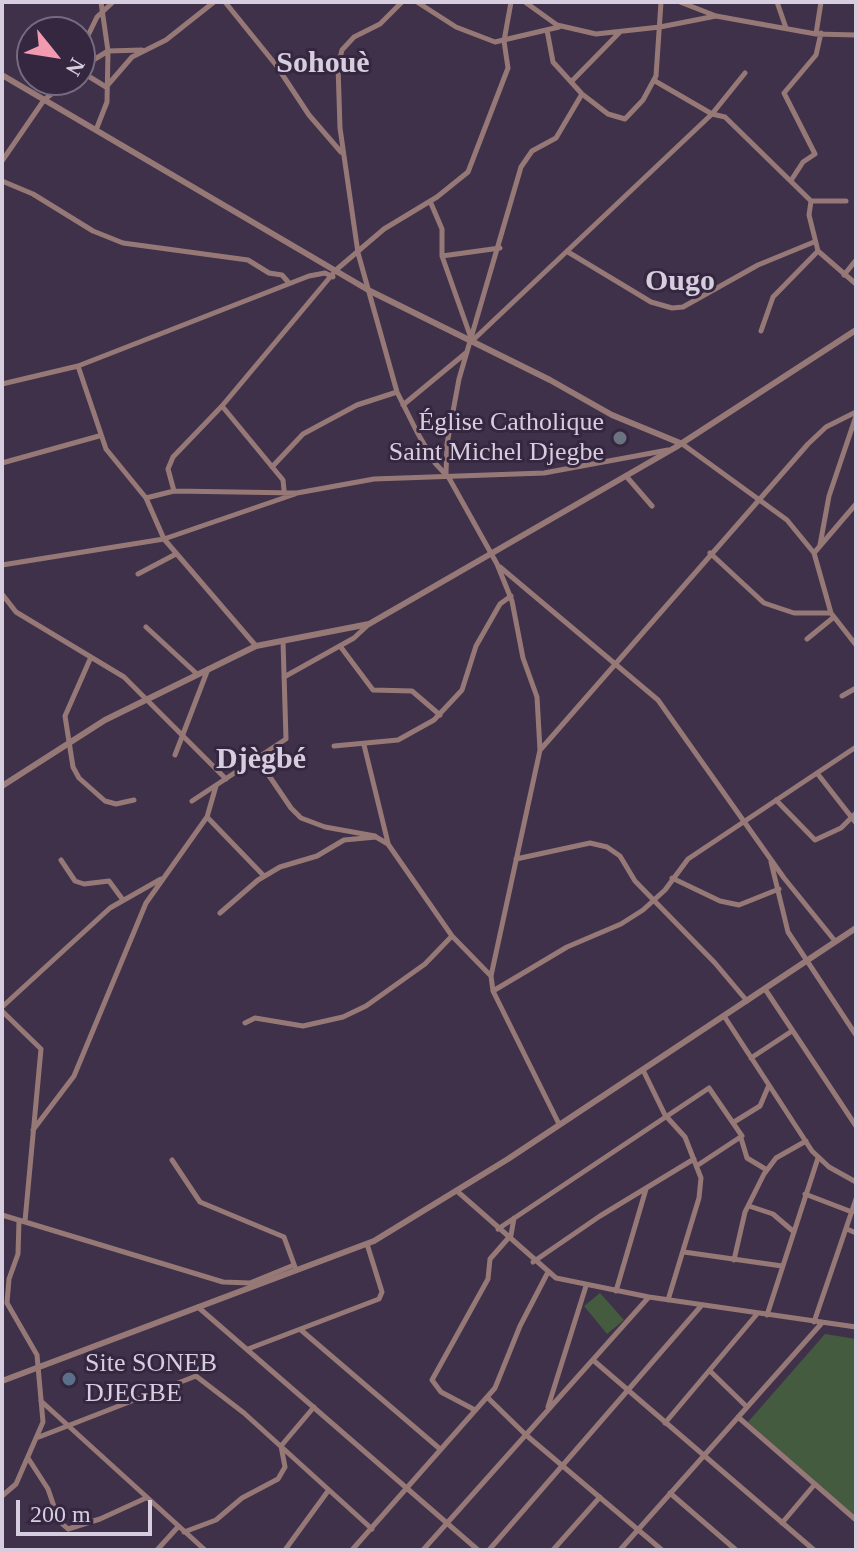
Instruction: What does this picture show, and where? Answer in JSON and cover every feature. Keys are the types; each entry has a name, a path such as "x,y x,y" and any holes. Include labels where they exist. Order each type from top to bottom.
{"street":[{"path":"96,130 106,109 108,51 102,30 101,2"},
{"path":"96,25 102,12 113,2"},
{"path":"106,87 123,66 143,50 174,35 214,2"},
{"path":"225,2 276,65 309,115 332,137 344,156"},
{"path":"402,2 380,24 347,43 339,57 344,156 358,253 397,392 435,463 448,476 497,564 658,700 770,857 835,941"},
{"path":"417,2 482,39 504,41 560,26"},
{"path":"174,491 169,463 222,406 334,273 384,229 430,201 468,172 508,68 504,41 511,2"},
{"path":"525,2 560,26 596,34 660,27 716,16"},
{"path":"547,30 550,57 571,82 608,114 625,119 631,116 655,81 661,2"},
{"path":"680,2 716,16 819,33 856,35"},
{"path":"777,2 786,28"},
{"path":"792,179 803,162 815,154 784,93 816,55 821,2"},
{"path":"96,31 102,30"},
{"path":"571,82 621,32"},
{"path":"96,58 108,51 143,50"},
{"path":"471,341 712,114 745,73"},
{"path":"2,75 334,273 550,380 612,415 681,443 787,520 814,553 832,615 856,645"},
{"path":"96,80 106,87"},
{"path":"655,81 712,114 725,117 792,179 811,201 809,215 818,251 856,284"},
{"path":"448,476 447,444 468,351 524,161 532,151 556,138 582,94"},
{"path":"2,161 49,96"},
{"path":"2,181 33,194 93,231 123,243 248,260 269,273 282,275 289,283"},
{"path":"430,201 442,229 442,256 471,341"},
{"path":"811,201 846,201"},
{"path":"568,252 651,302 672,308 683,307 758,265 814,242"},
{"path":"442,256 500,248"},
{"path":"761,331 773,297 818,251"},
{"path":"844,275 856,260"},
{"path":"2,384 78,366 289,283 321,273 334,273"},
{"path":"284,677 340,646 369,624 670,450 856,330"},
{"path":"403,405 468,351"},
{"path":"78,366 99,436 146,498 164,539 256,646"},
{"path":"272,467 303,434 357,405 397,392"},
{"path":"222,406 283,480 284,490"},
{"path":"540,750 710,553 819,433 856,414"},
{"path":"820,545 829,496 856,414"},
{"path":"2,463 99,436"},
{"path":"2,565 126,548 164,539 297,493 374,479 544,473 670,450"},
{"path":"626,476 652,506"},
{"path":"146,498 174,491 284,490 297,493"},
{"path":"814,553 856,504"},
{"path":"710,553 764,603 794,613 832,615"},
{"path":"138,574 176,554"},
{"path":"497,564 511,596 523,658 537,697 540,750 491,976 493,991 559,1124"},
{"path":"2,594 16,612 124,677 226,779"},
{"path":"334,746 364,745 408,737 440,715 462,690 476,646 500,604 511,596"},
{"path":"807,639 832,615"},
{"path":"2,786 69,741 256,646 369,624"},
{"path":"146,627 197,674"},
{"path":"192,801 286,739 283,640"},
{"path":"340,646 373,690 412,691 440,715"},
{"path":"91,657 65,716 73,767 95,795 116,804 134,800"},
{"path":"175,755 209,668"},
{"path":"842,696 856,688"},
{"path":"364,745 388,844 452,936 491,976"},
{"path":"493,991 567,947 621,924 654,902 688,859 856,747"},
{"path":"257,758 301,818 325,827 376,837 388,844"},
{"path":"817,773 854,815 856,823"},
{"path":"33,1130 74,1076 146,903 207,817 217,785"},
{"path":"776,800 815,840 841,828 854,815"},
{"path":"207,817 264,876"},
{"path":"220,913 264,876 288,864 317,856 344,840 376,837"},
{"path":"516,859 590,843 601,845 620,856 631,876 747,1001"},
{"path":"770,857 788,932 856,1035"},
{"path":"61,860 79,884 108,880 123,900"},
{"path":"2,1496 16,1484 43,1422 37,1355 7,1303 8,1285 18,1254 41,1049 2,1009 123,900 162,878"},
{"path":"672,878 720,901 739,905 779,889"},
{"path":"2,1215 223,1282 250,1283 295,1269 367,1244 457,1191 835,941 855,932"},
{"path":"245,1023 255,1018 303,1026 343,1017 366,1006 425,964 452,936"},
{"path":"765,989 856,1126"},
{"path":"724,1016 818,1158 856,1182"},
{"path":"751,1058 792,1031"},
{"path":"643,1070 665,1115 682,1131 696,1162 701,1187 668,1300"},
{"path":"734,1122 760,1106 769,1085"},
{"path":"498,1229 709,1088 734,1122 747,1158 768,1170"},
{"path":"533,1262 646,1187 741,1138"},
{"path":"734,1260 749,1206 768,1170 776,1158 806,1141"},
{"path":"767,1315 818,1158"},
{"path":"172,1160 200,1202 284,1237 295,1269"},
{"path":"616,1291 646,1187"},
{"path":"457,1191 547,1274 586,1286 649,1297 856,1327"},
{"path":"805,1194 852,1212"},
{"path":"814,1322 856,1199"},
{"path":"749,1206 773,1214 794,1232"},
{"path":"475,1410 441,1392 432,1380 488,1279 490,1259 508,1239 514,1217"},
{"path":"847,1229 856,1233"},
{"path":"247,1349 379,1299 382,1292 367,1244"},
{"path":"684,1252 782,1266"},
{"path":"2,1381 295,1269"},
{"path":"352,1550 487,1397 501,1376 520,1326 547,1274"},
{"path":"223,1282 227,1297"},
{"path":"546,1412 586,1286"},
{"path":"423,1550 649,1297"},
{"path":"489,1550 701,1305"},
{"path":"198,1307 478,1550"},
{"path":"665,1423 758,1314"},
{"path":"620,1550 822,1323"},
{"path":"301,1330 440,1449"},
{"path":"593,1360 814,1550"},
{"path":"710,1371 747,1407"},
{"path":"39,1437 192,1376 208,1383 372,1529"},
{"path":"487,1397 526,1435 662,1550"},
{"path":"41,1401 205,1550"},
{"path":"281,1446 314,1407"},
{"path":"738,1417 856,1520"},
{"path":"157,1550 180,1530 216,1520 242,1498 278,1479 285,1467 281,1446"},
{"path":"28,1458 48,1489 59,1521 68,1529 100,1519 146,1498"},
{"path":"782,1523 815,1484"},
{"path":"285,1550 328,1491"},
{"path":"670,1493 736,1550"},
{"path":"553,1550 600,1497"}],"green space":[{"path":"600,1293 624,1320 607,1334 584,1306"},
{"path":"825,1334 856,1339 856,1518 748,1422"}],"place":[{"name":"Église Catholique Saint Michel Djegbe","path":"620,438"},
{"name":"Site SONEB DJEGBE","path":"69,1379"}],"district":[{"name":"Sohouè","path":"323,64"},
{"name":"Ougo","path":"680,282"},
{"name":"Djègbé","path":"261,760"}]}
